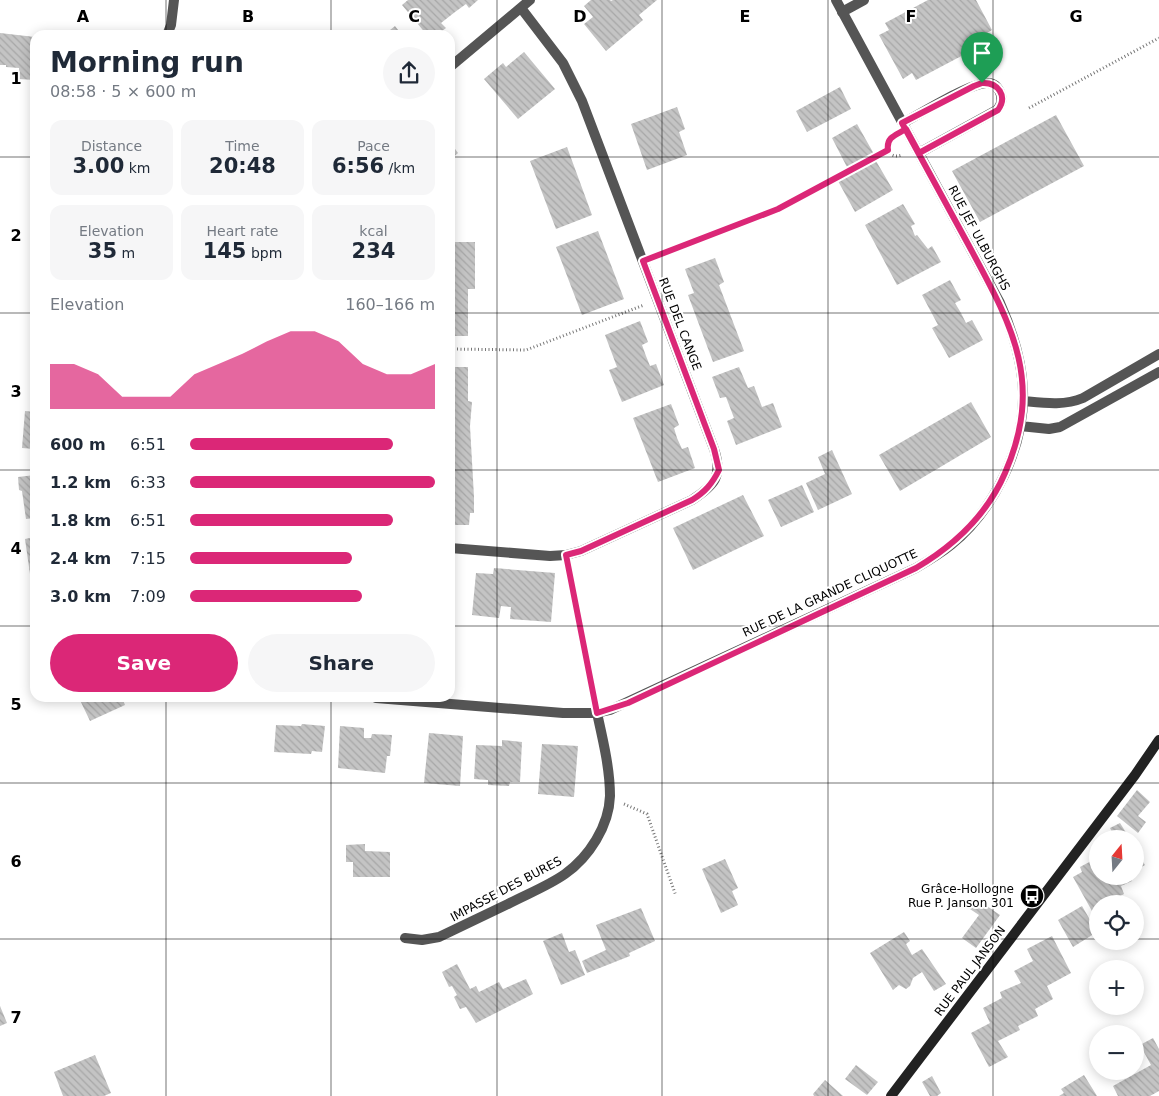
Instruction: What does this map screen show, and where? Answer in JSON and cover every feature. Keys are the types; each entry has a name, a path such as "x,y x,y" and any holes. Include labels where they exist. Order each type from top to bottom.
{"street":[{"path":"169,30 172,20 174,0"},
{"path":"455,63 530,0"},
{"name":"RUE JEF ULBURGHS","path":"836,0 1000,303 1009,323 1022,380 1023,401 1020,426"},
{"path":"842,12 864,0"},
{"name":"RUE DEL CANGE","path":"455,548 533,555 566,555 581,551 692,500 708,487 719,470 714,449 582,101 563,63 521,8"},
{"path":"904,126 974,86 988,83 994,85 1000,91 1002,100 998,110 919,153"},
{"path":"1023,401 1072,402 1083,398 1159,354"},
{"path":"1020,426 1049,429 1060,427 1159,372"},
{"name":"RUE DE LA GRANDE CLIQUOTTE","path":"426,702 563,713 597,713 628,703 897,577 935,556 952,544 970,527 993,496 1010,460 1020,426"},
{"name":"IMPASSE DES BURES","path":"405,938 422,940 439,937 565,874 578,862 596,840 606,819 610,797 609,777 597,713"},
{"name":"RUE PAUL JANSON","path":"891,1096 1135,775 1159,740"}],"path":[{"path":"1029,108 1159,38"},
{"path":"643,261 778,209 888,150 888,142 891,137 904,126"},
{"path":"455,349 526,350 657,300"},
{"path":"566,555 597,713"},
{"path":"610,797 646,814 676,896"}],"building":[{"path":"408,0 478,0 469,8 466,4 441,23 446,28 443,30 423,30 402,5"},
{"path":"591,0 657,0 639,15 643,20 606,51 584,24 593,17 584,6"},
{"path":"928,0 976,0 992,30 982,36 986,43 916,80 912,73 903,79 879,35 889,30 885,23"},
{"path":"395,26 398,30 390,30"},
{"path":"0,33 30,36 30,80 19,79 19,68 0,65"},
{"path":"524,52 555,89 518,119 484,79 503,63 506,67"},
{"path":"840,87 851,109 807,132 796,111"},
{"path":"677,107 685,129 679,132 687,155 647,170 631,124"},
{"path":"1056,115 1084,166 980,222 952,171"},
{"path":"857,124 874,154 848,169 832,138"},
{"path":"567,147 592,215 556,229 530,161"},
{"path":"876,161 893,190 855,212 838,181"},
{"path":"903,204 915,224 911,226 915,236 917,235 928,249 932,246 941,262 897,285 865,225"},
{"path":"598,231 624,299 582,315 556,247"},
{"path":"455,242 475,242 475,289 468,289 468,336 455,336"},
{"path":"715,258 724,282 719,285 744,351 713,362 688,295 694,293 685,269"},
{"path":"950,280 961,300 955,303 966,323 972,320 983,340 949,358 932,328 938,325 922,295"},
{"path":"640,321 648,342 642,345 646,356 650,366 656,364 664,385 622,402 609,370 617,367 605,335"},
{"path":"455,367 468,367 468,401 472,402 470,426 474,513 470,513 469,525 455,525"},
{"path":"739,367 748,388 754,386 762,407 773,403 782,427 736,445 727,421 734,418 726,397 720,398 712,377"},
{"path":"971,402 991,437 900,491 879,455"},
{"path":"671,404 679,425 674,428 677,438 682,449 688,447 695,468 658,482 633,418"},
{"path":"25,411 30,412 30,449 22,448"},
{"path":"832,450 852,494 818,510 806,483 825,474 818,457"},
{"path":"30,476 30,519 26,519 18,477"},
{"path":"802,485 814,512 781,527 768,500"},
{"path":"743,495 764,536 693,570 673,528"},
{"path":"30,538 30,574 25,539"},
{"path":"494,568 555,573 551,622 510,619 511,607 501,606 499,618 472,615 476,573 493,574"},
{"path":"81,702 124,702 125,705 90,721"},
{"path":"302,724 325,726 322,752 312,751 311,754 274,752 276,725 301,726"},
{"path":"340,726 364,728 364,738 371,738 372,734 392,735 390,756 387,756 385,773 338,768"},
{"path":"429,733 463,736 460,786 424,783"},
{"path":"502,740 522,742 520,782 510,782 509,786 488,785 488,780 474,779 476,745 502,746"},
{"path":"542,744 578,746 574,797 538,794"},
{"path":"1137,790 1150,802 1138,816 1146,822 1140,830 1134,830 1117,816"},
{"path":"1120,823 1124,830 1111,830 1110,828"},
{"path":"365,844 365,851 390,852 390,877 353,877 353,862 346,862 346,845"},
{"path":"725,859 738,888 732,891 738,905 721,913 702,869"},
{"path":"1089,862 1089,885 1123,885 1121,886 1124,894 1089,895 1089,906 1073,877 1082,872 1080,867"},
{"path":"978,900 1000,915 976,948 962,938 979,915 970,909"},
{"path":"1082,906 1089,918 1089,937 1073,947 1058,920"},
{"path":"641,908 655,941 629,953 630,956 587,973 582,961 606,950 596,925"},
{"path":"904,932 910,941 906,944 912,955 922,949 946,984 934,991 922,972 913,978 910,986 906,989 899,985 893,990 870,953"},
{"path":"562,933 569,952 575,950 585,975 561,985 543,941"},
{"path":"1052,936 1071,973 1047,986 1053,999 1035,1009 1038,1016 1018,1026 1020,1030 998,1041 1008,1057 989,1067 971,1033 990,1023 983,1008 1002,998 1000,992 1021,983 1014,971 1033,961 1027,949"},
{"path":"457,964 470,989 476,986 479,992 499,982 503,989 526,979 533,994 476,1023 466,1007 460,1009 454,997 457,995 452,986 449,987 442,972"},
{"path":"0,1006 7,1023 0,1026"},
{"path":"1153,1038 1159,1049 1159,1091 1150,1096 1118,1096 1113,1086 1124,1080 1144,1080 1144,1069 1151,1065 1144,1052 1144,1043"},
{"path":"95,1055 111,1093 104,1096 63,1096 54,1072"},
{"path":"856,1065 878,1082 867,1095 845,1079"},
{"path":"1084,1075 1097,1096 1059,1096 1064,1093 1061,1089"},
{"path":"932,1076 941,1093 937,1096 930,1096 922,1082"},
{"path":"825,1080 843,1096 814,1096 813,1094"}],"place":[{"name":"Grâce-Hollogne Rue P. Janson 301","path":"1032,896"}],"route":[{"path":"982,83 902,123 919,153 1000,303 1014,340 1023,391 1020,426 1010,460 993,496 970,527 952,544 916,568 628,703 597,713 566,555 581,551 692,500 704,492 713,482 719,470 714,449 643,261 778,209 888,150 887,146 891,137 906,129 919,153 998,110 1002,100 1000,91 994,85 982,83"}]}
